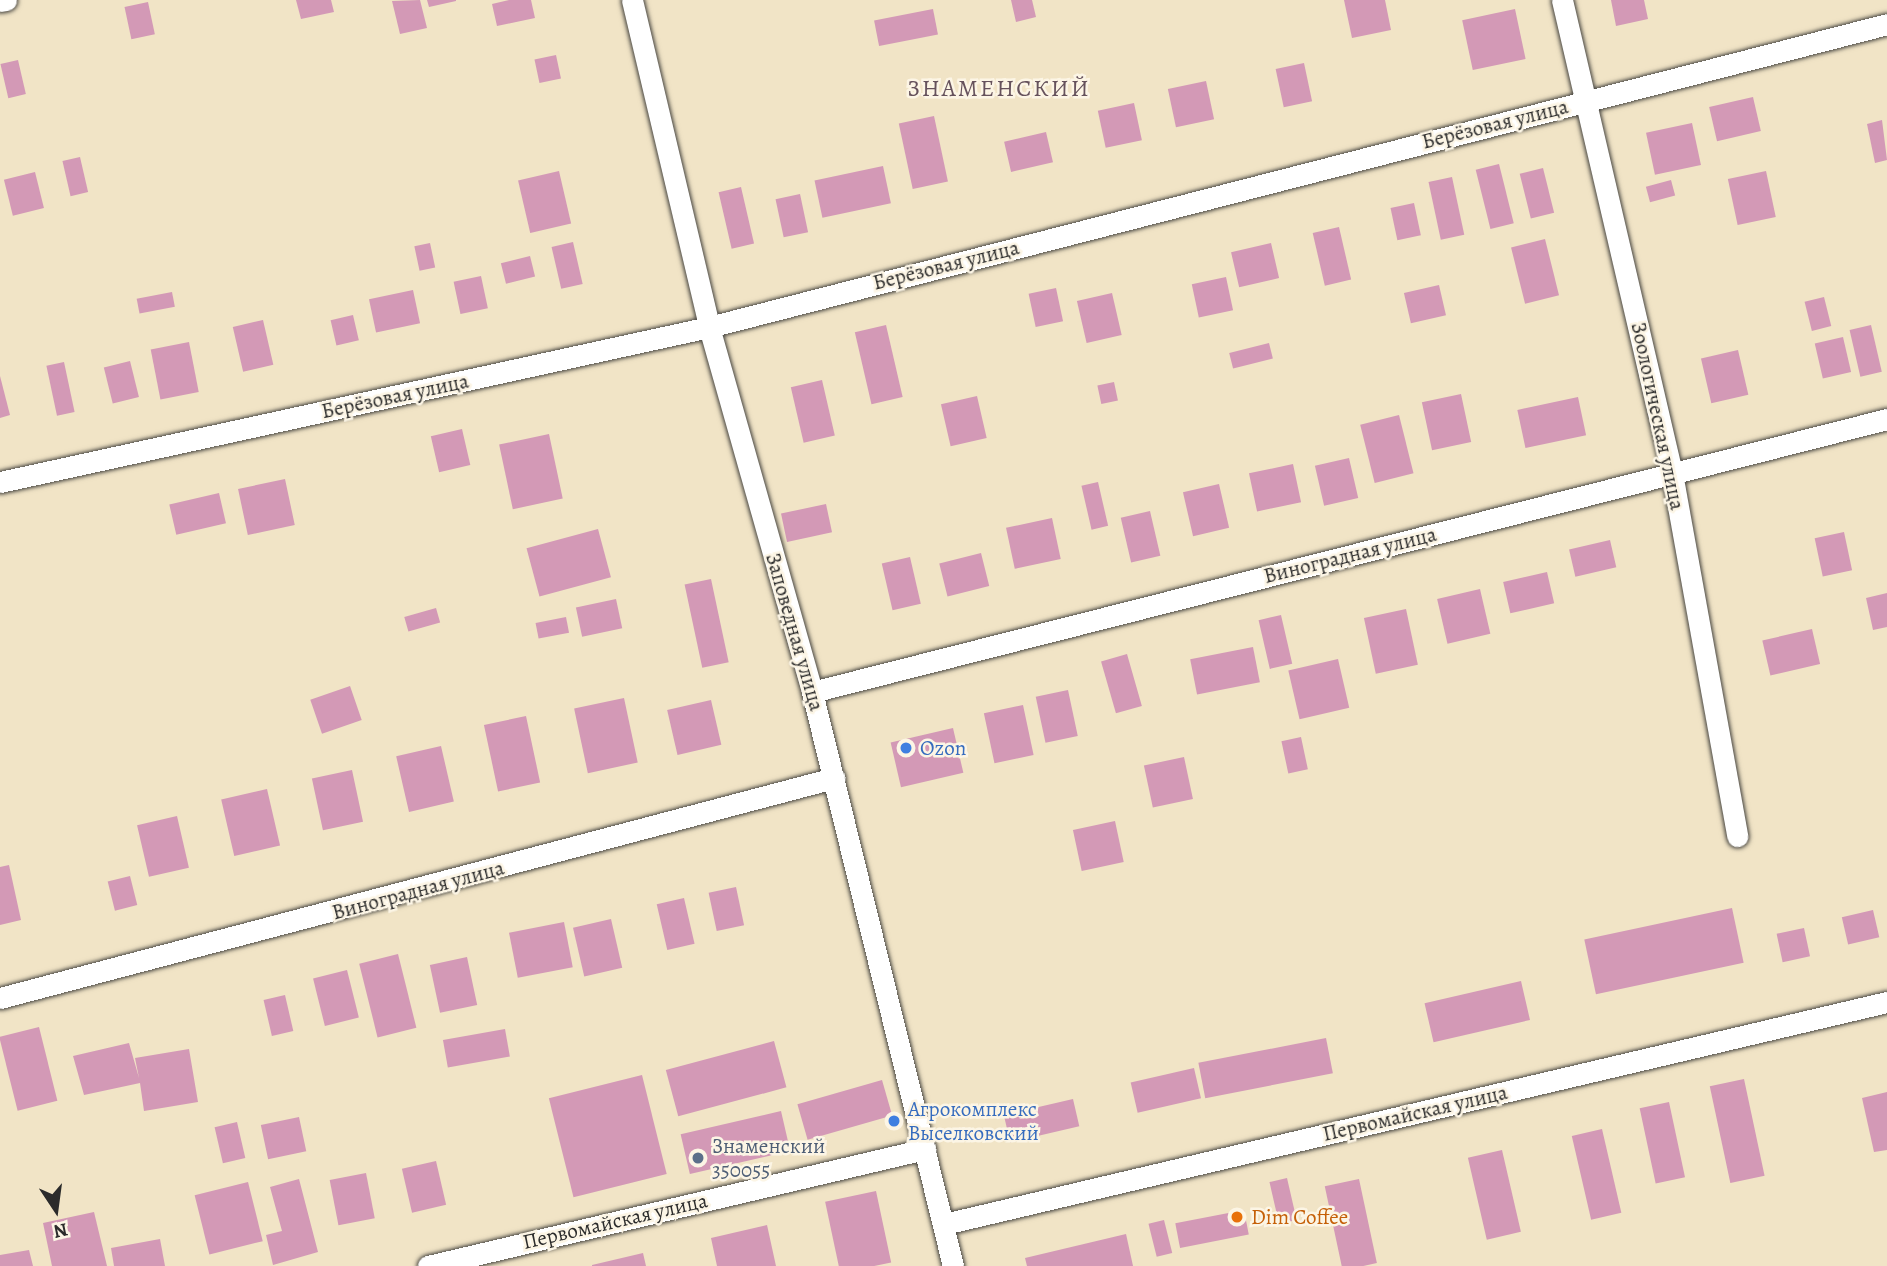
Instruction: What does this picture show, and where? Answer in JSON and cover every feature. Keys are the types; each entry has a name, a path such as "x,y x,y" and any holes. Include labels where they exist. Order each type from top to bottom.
{"street":[{"path":"0,1 6,0"},
{"name":"Заповедная улица","path":"632,0 709,327 812,692 953,1266"},
{"name":"Зоологическая улица","path":"1562,0 1672,473 1737,836"},
{"name":"Берёзовая улица","path":"0,482 709,327 1887,24"},
{"name":"Виноградная улица","path":"812,692 1887,419"},
{"name":"Виноградная улица","path":"0,998 834,778"},
{"name":"Первомайская улица","path":"944,1224 1887,1002"},
{"name":"Первомайская улица","path":"428,1266 925,1149"}],"building":[{"path":"296,0 331,0 334,12 301,19"},
{"path":"420,0 427,28 400,34 392,1"},
{"path":"427,0 456,0 456,1 429,7"},
{"path":"509,0 531,0 535,18 497,26 492,4"},
{"path":"1011,0 1032,0 1036,17 1016,22"},
{"path":"1344,0 1385,0 1391,30 1352,38"},
{"path":"1611,0 1644,0 1648,19 1616,26"},
{"path":"148,2 155,34 131,39 125,7"},
{"path":"933,9 938,35 879,46 874,20"},
{"path":"1515,9 1526,59 1473,70 1462,20"},
{"path":"556,55 561,78 539,83 534,60"},
{"path":"18,60 26,94 8,98 0,64"},
{"path":"1304,63 1312,101 1284,107 1276,69"},
{"path":"1206,81 1214,119 1176,127 1168,89"},
{"path":"1753,97 1761,131 1717,141 1709,107"},
{"path":"1134,103 1142,140 1106,148 1098,111"},
{"path":"934,116 948,182 913,189 899,123"},
{"path":"1882,120 1887,160 1875,163 1867,124"},
{"path":"1692,123 1701,165 1655,175 1646,133"},
{"path":"1046,132 1053,162 1011,172 1004,142"},
{"path":"80,157 88,192 71,196 62,161"},
{"path":"1499,164 1514,223 1490,229 1476,170"},
{"path":"883,166 891,203 822,218 815,181"},
{"path":"1543,168 1554,213 1531,218 1520,174"},
{"path":"559,171 571,224 530,233 518,180"},
{"path":"1766,171 1776,217 1738,225 1728,179"},
{"path":"35,172 44,208 13,216 4,180"},
{"path":"1452,177 1464,235 1441,240 1429,182"},
{"path":"1671,180 1675,195 1650,202 1646,187"},
{"path":"741,187 754,244 732,249 719,192"},
{"path":"800,194 808,232 784,237 776,199"},
{"path":"1414,203 1421,235 1397,240 1391,208"},
{"path":"1339,227 1351,280 1325,286 1313,233"},
{"path":"1545,239 1559,295 1525,304 1511,247"},
{"path":"573,242 583,284 561,289 552,247"},
{"path":"430,243 435,267 420,271 414,246"},
{"path":"1271,243 1279,278 1239,287 1231,252"},
{"path":"530,256 535,276 506,284 501,263"},
{"path":"481,276 488,308 460,314 454,282"},
{"path":"1226,277 1233,310 1199,318 1192,284"},
{"path":"1439,285 1446,315 1411,323 1404,293"},
{"path":"1056,288 1063,321 1036,327 1029,294"},
{"path":"413,290 420,323 376,333 369,299"},
{"path":"172,292 175,307 140,314 137,299"},
{"path":"1112,293 1122,335 1087,343 1077,301"},
{"path":"1824,297 1831,326 1812,331 1805,302"},
{"path":"353,315 359,340 336,346 331,320"},
{"path":"263,320 273,365 243,372 233,327"},
{"path":"886,325 903,397 871,404 855,332"},
{"path":"1871,325 1882,372 1860,377 1850,330"},
{"path":"1843,337 1851,372 1823,379 1815,344"},
{"path":"189,342 199,392 160,400 151,349"},
{"path":"1269,343 1273,359 1233,368 1229,353"},
{"path":"1738,350 1748,395 1711,403 1701,359"},
{"path":"130,361 139,397 113,403 104,368"},
{"path":"64,362 75,412 57,416 46,366"},
{"path":"0,376 10,415 0,418"},
{"path":"822,380 835,436 804,443 791,387"},
{"path":"1114,382 1118,401 1101,404 1097,386"},
{"path":"1461,394 1471,442 1432,450 1422,402"},
{"path":"977,396 987,438 951,446 941,404"},
{"path":"1578,397 1586,435 1525,448 1517,410"},
{"path":"1399,415 1414,473 1375,483 1360,425"},
{"path":"462,429 470,465 439,472 431,436"},
{"path":"549,434 563,499 513,509 499,445"},
{"path":"1349,458 1358,498 1324,506 1315,466"},
{"path":"1293,464 1301,502 1257,512 1249,473"},
{"path":"285,479 295,525 248,535 238,489"},
{"path":"1098,482 1108,526 1092,530 1081,486"},
{"path":"1219,484 1229,528 1193,536 1183,492"},
{"path":"219,493 226,523 176,535 169,504"},
{"path":"826,504 832,532 787,542 781,514"},
{"path":"1150,511 1160,556 1131,563 1121,518"},
{"path":"1052,518 1061,559 1015,569 1006,528"},
{"path":"598,529 611,577 539,596 527,548"},
{"path":"1844,532 1852,570 1823,576 1815,538"},
{"path":"1610,540 1616,567 1575,577 1569,549"},
{"path":"981,553 989,586 948,596 939,563"},
{"path":"910,557 921,604 893,610 882,564"},
{"path":"1547,572 1554,603 1510,613 1503,582"},
{"path":"711,579 729,662 702,668 685,585"},
{"path":"1480,589 1490,634 1447,644 1437,599"},
{"path":"1887,593 1887,627 1873,630 1866,598"},
{"path":"616,599 622,628 582,637 576,608"},
{"path":"436,608 440,622 408,632 404,617"},
{"path":"1406,609 1418,665 1376,674 1364,618"},
{"path":"1281,615 1292,664 1270,669 1259,620"},
{"path":"566,617 569,633 539,639 536,623"},
{"path":"1812,629 1820,664 1770,676 1762,640"},
{"path":"1253,647 1260,682 1197,695 1190,659"},
{"path":"1127,654 1142,706 1116,713 1101,661"},
{"path":"1338,659 1349,708 1300,719 1288,670"},
{"path":"350,686 362,720 322,734 310,700"},
{"path":"1068,690 1078,736 1045,743 1036,697"},
{"path":"624,698 638,763 588,773 574,709"},
{"path":"711,700 721,745 678,755 667,710"},
{"path":"1023,705 1034,755 994,763 984,713"},
{"path":"526,716 540,783 498,791 484,725"},
{"path":"953,728 963,773 901,787 891,742"},
{"path":"1301,737 1308,769 1288,773 1281,741"},
{"path":"441,746 454,802 409,812 396,756"},
{"path":"1184,757 1193,799 1153,808 1144,766"},
{"path":"352,770 363,822 323,830 312,779"},
{"path":"267,789 280,846 234,856 221,800"},
{"path":"177,816 189,868 149,877 137,825"},
{"path":"1115,821 1124,862 1082,871 1073,830"},
{"path":"9,865 21,920 0,925 0,867"},
{"path":"130,876 137,905 115,911 108,882"},
{"path":"736,887 744,925 717,931 709,893"},
{"path":"684,898 695,944 667,950 657,904"},
{"path":"1732,908 1744,963 1596,994 1584,939"},
{"path":"1873,910 1879,937 1848,944 1842,917"},
{"path":"611,919 622,968 584,976 573,928"},
{"path":"564,922 573,967 518,978 509,933"},
{"path":"1804,928 1810,956 1783,962 1777,934"},
{"path":"398,954 416,1028 378,1037 359,964"},
{"path":"467,957 477,1005 440,1013 430,965"},
{"path":"347,970 359,1018 325,1026 313,978"},
{"path":"1521,981 1530,1020 1434,1042 1425,1003"},
{"path":"285,995 293,1031 272,1036 264,1000"},
{"path":"39,1027 57,1101 18,1111 0,1037"},
{"path":"505,1029 510,1057 448,1068 443,1040"},
{"path":"1326,1038 1333,1073 1205,1098 1198,1063"},
{"path":"774,1041 786,1087 678,1116 666,1070"},
{"path":"129,1043 139,1078 135,1058 189,1049 198,1102 144,1111 140,1083 84,1095 73,1056"},
{"path":"1194,1068 1201,1098 1138,1113 1131,1083"},
{"path":"642,1075 667,1174 574,1197 549,1098"},
{"path":"1744,1079 1765,1176 1730,1183 1710,1086"},
{"path":"882,1080 892,1116 808,1140 797,1104"},
{"path":"1887,1092 1887,1150 1874,1152 1862,1098"},
{"path":"1073,1099 1079,1126 1010,1142 1004,1115"},
{"path":"1669,1102 1685,1177 1656,1184 1640,1108"},
{"path":"781,1111 790,1151 690,1174 681,1134"},
{"path":"299,1117 306,1151 268,1159 261,1125"},
{"path":"237,1122 245,1158 223,1163 215,1127"},
{"path":"1602,1129 1621,1213 1591,1220 1572,1136"},
{"path":"1502,1150 1521,1232 1487,1240 1468,1158"},
{"path":"436,1161 446,1205 412,1213 402,1169"},
{"path":"366,1173 375,1218 338,1225 330,1180"},
{"path":"1287,1178 1297,1220 1279,1224 1269,1182"},
{"path":"299,1179 318,1252 273,1265 266,1235 282,1231 270,1187"},
{"path":"1359,1179 1377,1263 1342,1266 1325,1186"},
{"path":"248,1182 263,1241 209,1254 195,1195"},
{"path":"876,1191 891,1262 874,1266 839,1266 825,1202"},
{"path":"1244,1210 1249,1235 1180,1248 1175,1223"},
{"path":"94,1212 107,1266 52,1266 43,1223"},
{"path":"1164,1220 1172,1253 1157,1257 1148,1224"},
{"path":"767,1225 776,1266 717,1266 711,1238"},
{"path":"1126,1234 1133,1266 1027,1266 1025,1258"},
{"path":"160,1239 165,1266 114,1266 111,1248"},
{"path":"29,1250 33,1266 0,1266 0,1255"},
{"path":"643,1253 646,1266 592,1266 592,1265"}],"place":[{"name":"Ozon","path":"906,748"},
{"name":"Агрокомплекс Выселковский","path":"894,1121"},
{"name":"Знаменский 350055","path":"698,1158"},
{"name":"Dim Coffee","path":"1237,1217"}],"district":[{"name":"ЗНАМЕНСКИЙ","path":"999,89"}]}
